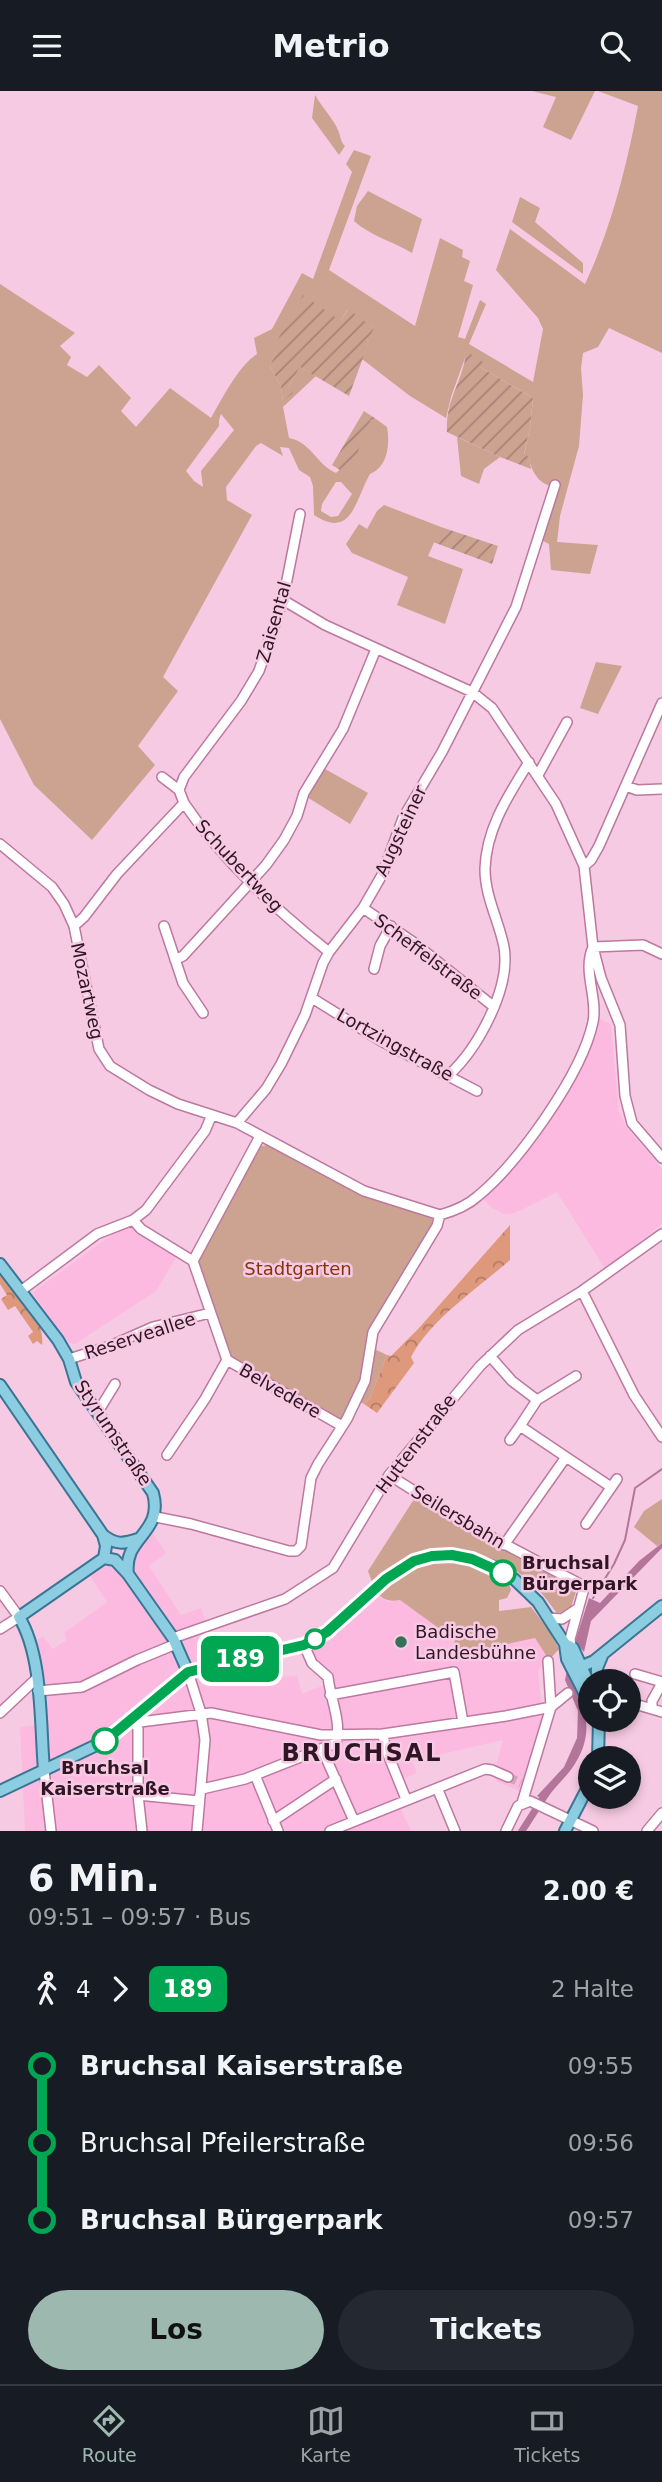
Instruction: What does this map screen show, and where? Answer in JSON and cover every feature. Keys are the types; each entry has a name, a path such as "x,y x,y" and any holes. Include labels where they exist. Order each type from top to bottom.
{"main road":[{"name":"Styrumstraße","path":"0,1264 22,1290 69,1359 76,1382 153,1493 157,1506 156,1517"},
{"path":"0,1385 103,1535 106,1546 104,1558"},
{"path":"128,1574 130,1555 138,1539 156,1517"},
{"path":"103,1535 116,1543 124,1544 138,1539"},
{"path":"467,1557 494,1567 514,1579 538,1602 570,1646 577,1668 594,1661 662,1606"},
{"path":"44,1770 34,1651 28,1631 19,1617 104,1558 115,1560 128,1574 174,1641 188,1672"},
{"path":"0,1791 105,1741 188,1672 304,1645 333,1628 365,1598"},
{"path":"597,1669 603,1654"},
{"path":"565,1831 578,1806"}],"street":[{"name":"Augsteiner","path":"237,1123 266,1089 281,1064 312,998 329,952 363,908 382,875 403,818 442,753 520,597 555,485"},
{"name":"Zaisental","path":"179,790 184,777 241,701 259,671 283,600 300,514"},
{"path":"283,600 325,625 472,692 492,708 538,775 556,804 584,866 593,947 601,978 620,1025 625,1096 632,1123 662,1158"},
{"path":"175,960 183,956 266,865 291,828 304,793 343,729 376,649"},
{"path":"584,866 599,846 662,703"},
{"path":"538,775 568,722"},
{"path":"449,1076 475,1046 502,980 505,955 486,881 488,844 501,809 528,762"},
{"path":"74,926 117,874 184,803 179,790 162,777"},
{"path":"626,786 638,790 662,789"},
{"name":"Schubertweg","path":"184,803 250,883 329,952"},
{"name":"Mozartweg","path":"0,844 52,887 64,904 74,926 99,1049 110,1066 149,1090 211,1117 237,1123 364,1191 440,1215"},
{"name":"Scheffelstraße","path":"363,908 391,926 493,1006"},
{"path":"164,926 183,983 202,1013"},
{"path":"374,969 380,946 391,926"},
{"path":"593,947 643,944 662,954"},
{"path":"156,1517 182,1521 296,1551 301,1546 311,1478 365,1381 373,1332 438,1226 440,1215 460,1209 478,1196 533,1135 567,1086 594,1020 588,958 593,947"},
{"name":"Lortzingstraße","path":"312,998 381,1041 477,1091"},
{"path":"22,1290 97,1234 132,1220 146,1210 205,1131 211,1117"},
{"path":"132,1220 141,1229 193,1261 259,1135"},
{"name":"Huttenstraße","path":"38,1691 82,1687 174,1641 285,1599 333,1568 389,1475 461,1385 518,1330 582,1291 662,1234"},
{"name":"Belvedere","path":"193,1261 227,1360 342,1426"},
{"path":"582,1291 634,1395 662,1437"},
{"name":"Reserveallee","path":"69,1359 110,1346 153,1327 210,1313"},
{"path":"490,1356 512,1381 537,1400"},
{"path":"167,1455 205,1399 227,1360"},
{"path":"510,1440 537,1400 576,1376"},
{"path":"97,1410 115,1384"},
{"path":"520,1426 566,1457 614,1483 586,1524"},
{"path":"505,1545 566,1457"},
{"name":"Seilersbahn","path":"389,1475 464,1523 580,1584 583,1592 570,1646"},
{"path":"0,1591 19,1617 0,1629"},
{"path":"549,1618 562,1619 579,1608"},
{"path":"138,1795 199,1801 202,1791 311,1755 336,1743 340,1730 328,1677 312,1663 304,1645"},
{"path":"526,1802 523,1784 546,1708 548,1661"},
{"path":"188,1672 201,1713 205,1740 197,1831"},
{"path":"330,1695 454,1672 463,1722"},
{"path":"641,1676 662,1682 653,1701 657,1710"},
{"path":"0,1713 37,1678"},
{"path":"134,1719 140,1722 201,1713 321,1735 383,1734 546,1708 568,1693"},
{"path":"134,1719 138,1729 138,1795 142,1831"},
{"path":"383,1734 385,1747 406,1799"},
{"path":"322,1749 354,1821"},
{"path":"330,1831 485,1769 508,1777"},
{"path":"44,1770 51,1831"},
{"path":"255,1775 278,1831"},
{"path":"273,1821 336,1779"},
{"path":"438,1790 455,1831"},
{"path":"526,1802 548,1808 593,1831"},
{"path":"506,1831 515,1811 526,1802"},
{"path":"648,1831 662,1813"}],"shaded area":[{"path":"600,1019 611,1024 619,1112 627,1128 662,1169 662,1224 605,1269 557,1192 515,1213 504,1214 492,1208 482,1198 539,1134 566,1096 578,1075"},
{"path":"130,1224 177,1256 156,1291 75,1344 68,1342 32,1293"},
{"path":"152,1532 166,1553 149,1566 181,1615 201,1608 208,1627 197,1632 201,1645 210,1644 214,1661 269,1648 274,1677 297,1676 302,1694 324,1685 299,1640 336,1618 373,1584 380,1597 389,1602 400,1600 455,1640 453,1649 466,1653 535,1638 549,1660 538,1670 543,1720 520,1791 497,1782 495,1769 503,1740 412,1761 417,1773 401,1780 411,1804 401,1809 411,1831 25,1831 20,1727 36,1725 27,1648 43,1636 53,1649 67,1640 64,1633 107,1602 85,1568 102,1556 124,1565 136,1546"},
{"path":"662,1543 662,1548 591,1621 584,1652 575,1642 589,1598 600,1603 639,1561"},
{"path":"567,1670 578,1692 578,1711 565,1680"},
{"path":"578,1711 578,1732 586,1732 584,1745 578,1746 578,1758 545,1801 537,1796 564,1767 577,1738"}],"green space":[{"path":"532,91 595,91 571,140 543,127 556,97"},
{"path":"598,91 662,91 662,353 609,328 598,347 583,353 579,446 560,516 557,542 598,545 590,574 551,570 549,544 543,541 558,487 542,482 532,468 529,457 524,455 533,398 465,358 446,418 410,396 362,359 374,328 347,310 341,321 273,350 276,352 270,366 281,387 283,401 300,367 316,376 283,407 289,438 303,444 336,473 355,456 371,420 376,419 387,427 388,447 384,461 370,474 351,514 337,523 314,515 310,477 299,470 289,448 280,447 283,456 261,443 256,446 226,487 227,500 252,515 163,677 178,691 138,746 155,765 92,840 34,785 0,719 0,284 75,333 60,346 71,357 67,365 87,377 99,365 131,398 121,411 136,427 170,388 211,418 237,374 257,354 254,338 272,329 302,273 313,279 352,172 346,164 354,150 371,156 329,270 415,326 440,238 463,250 462,257 470,261 464,281 473,285 458,337 465,339 480,300 486,304 469,344 533,382 543,329 538,318 496,270 510,229 585,284 617,197 638,106","holes":["221,414 234,430 201,471 203,487 186,471 219,426","336,482 341,482 352,494 338,516 331,517 321,511 322,504"]},
{"path":"315,95 336,126 345,146 339,155 312,118"},
{"path":"368,191 422,219 412,253 354,221 357,206"},
{"path":"520,197 540,208 535,222 583,263 583,274 512,222"},
{"path":"303,295 341,321 348,309 374,328 349,396 300,367 288,388 293,393 283,401 281,387 270,366 276,352 272,350"},
{"path":"466,351 483,362 480,367 533,398 524,454 529,457 531,469 447,432 449,409"},
{"path":"364,411 376,419 371,420 356,456 340,470 332,465"},
{"path":"457,437 500,457 484,469 479,484 461,476"},
{"path":"384,505 441,527 428,556 463,569 445,624 397,605 408,577 352,553 346,544 359,524 367,529 377,511"},
{"path":"441,527 498,546 492,564 433,542"},
{"path":"596,662 622,666 598,714 580,708"},
{"path":"325,769 368,793 350,824 307,797"},
{"name":"Stadtgarten","path":"267,1145 436,1219 368,1346 387,1355 370,1398 364,1404 356,1400 342,1423 229,1359 190,1262 258,1147"},
{"path":"510,1225 510,1260 430,1330 411,1357 414,1363 377,1413 364,1404 370,1398 387,1355 391,1356 419,1328"},
{"path":"0,1271 34,1315 42,1335 42,1345 37,1341 33,1344 28,1336 33,1332 15,1306 8,1310 1,1299 7,1295 0,1284"},
{"path":"416,1496 531,1563 574,1583 577,1589 570,1610 557,1613 538,1589 519,1573 468,1550 465,1563 509,1583 511,1590 507,1598 499,1600 499,1611 531,1607 548,1629 559,1649 549,1660 535,1638 466,1653 453,1649 455,1640 400,1600 387,1600 378,1594 368,1571"},
{"path":"662,1499 662,1543 657,1546 634,1527 644,1511"}],"waterway":[{"path":"593,1598 625,1540 635,1488 662,1469"},
{"path":"522,1831 547,1792"}],"tunnel":[{"path":"365,1598 399,1570 423,1559 435,1556 466,1557"},
{"path":"508,1777 521,1783"}],"bus line":[{"name":"189","path":"105,1741 188,1672 304,1645 333,1628 386,1579 423,1557 467,1557 503,1573"}],"place":[{"name":"Bruchsal Bürgerpark","path":"503,1573"},
{"name":"Badische Landesbühne","path":"401,1642"},
{"name":"Bruchsal Kaiserstraße","path":"105,1741"}],"district":[{"name":"BRUCHSAL","path":"362,1753"}]}
